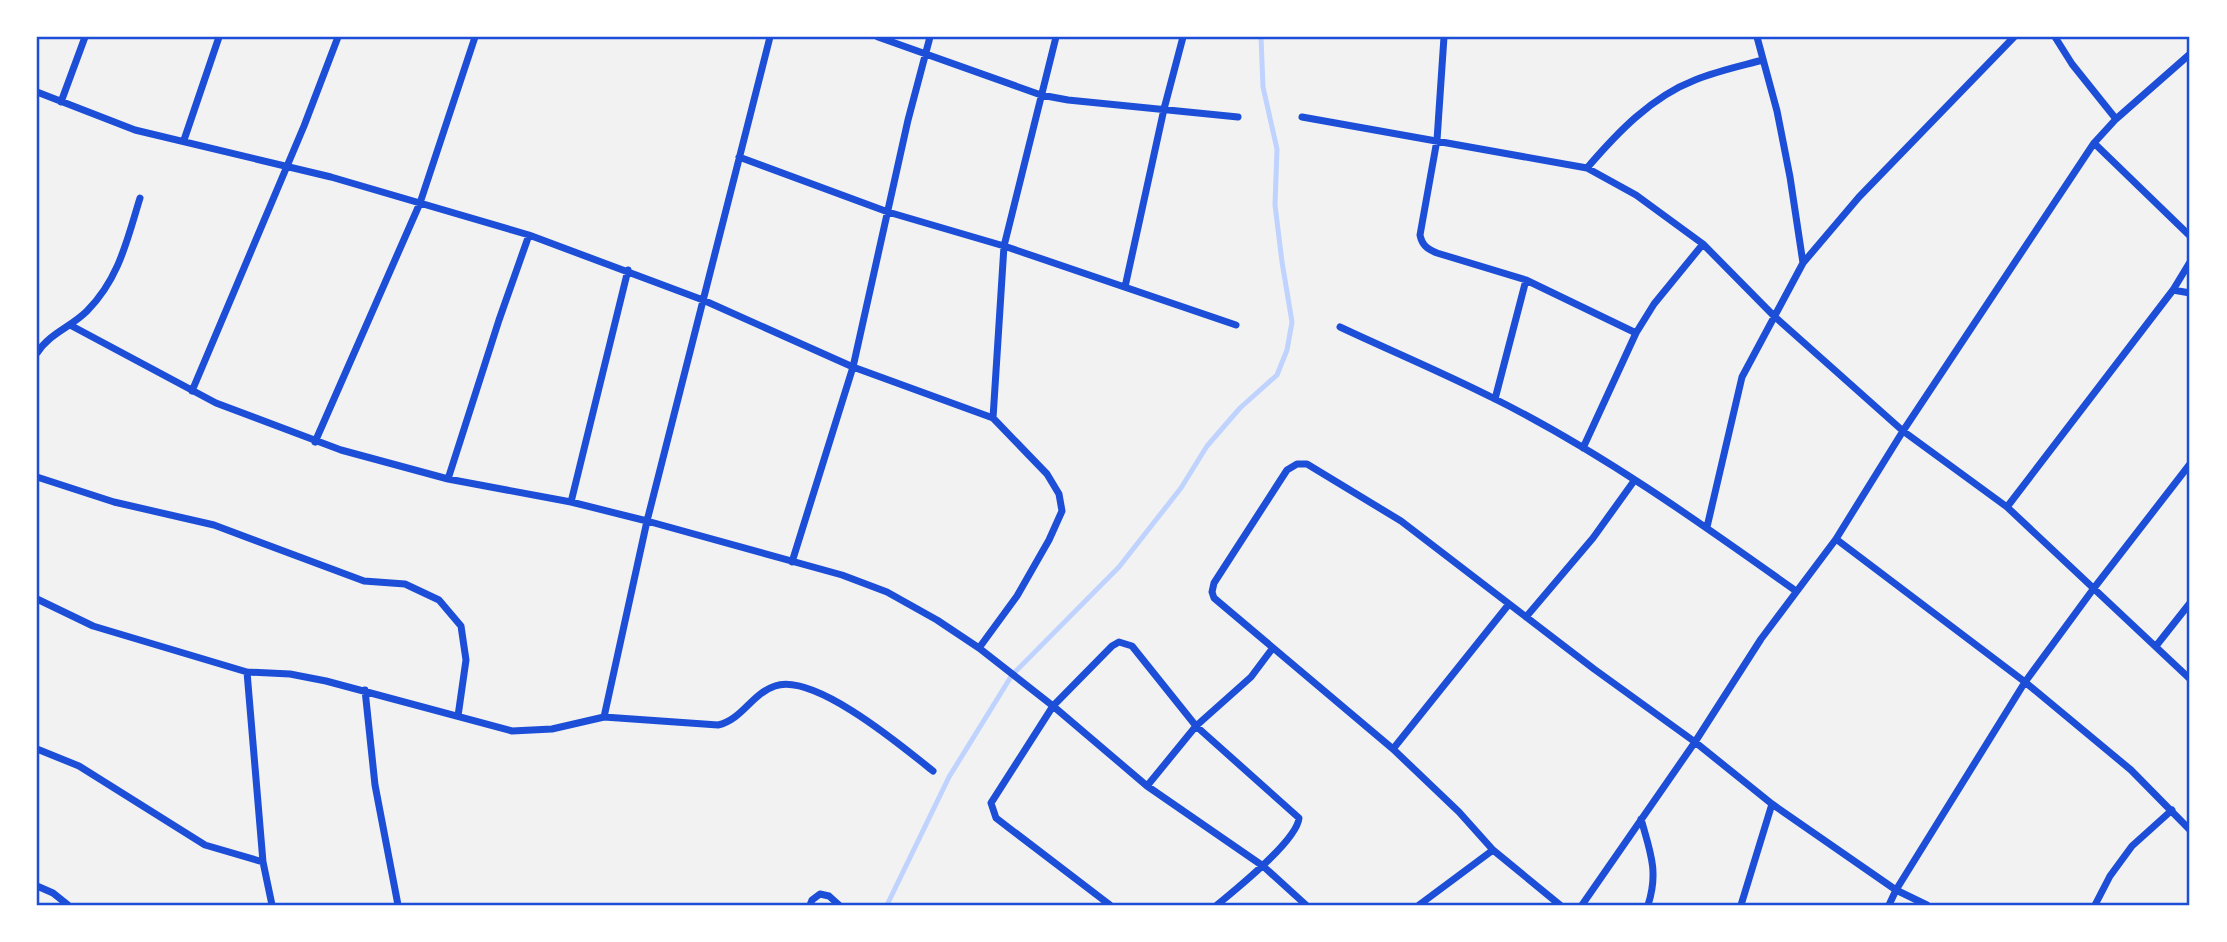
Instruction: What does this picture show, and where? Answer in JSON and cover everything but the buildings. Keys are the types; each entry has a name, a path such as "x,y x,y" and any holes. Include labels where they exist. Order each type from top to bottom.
{"street":[{"path":"61,102 85,37"},
{"path":"184,141 219,37"},
{"path":"192,391 288,166 338,37"},
{"path":"315,442 420,202 475,37"},
{"path":"604,717 648,521 770,37"},
{"path":"878,37 1041,94 1068,100 1238,117"},
{"path":"792,562 853,367 908,120 930,37"},
{"path":"993,418 1004,246 1056,37"},
{"path":"1125,287 1182,37"},
{"path":"1444,37 1437,140 1421,242 1437,253 1526,280 1636,333"},
{"path":"1758,37 1790,177 1803,263"},
{"path":"1707,527 1742,377 1803,263 1877,178 2014,37"},
{"path":"2055,37 2072,64 2116,119"},
{"path":"1582,905 1695,742 1761,639 1836,539 1903,431 2094,143 2116,119 2190,54"},
{"path":"1587,168 1618,132 1655,102 1694,80 1763,60"},
{"path":"37,92 135,130 288,166 529,235 703,300 853,367 993,418 1047,474 1059,494 1062,511 1017,596 979,648"},
{"path":"1302,117 1587,168 1636,195 1703,244 1774,316 1903,431 2007,507 2190,679"},
{"path":"2094,143 2190,236"},
{"path":"739,157 888,212 1004,246 1236,325"},
{"path":"37,352 51,336 70,325 94,303 115,274 140,198"},
{"path":"449,479 529,235"},
{"path":"1583,447 1636,333 1654,304 1703,244"},
{"path":"2007,507 2173,290 2190,262"},
{"path":"571,502 628,270"},
{"path":"1495,399 1526,280"},
{"path":"2173,290 2190,293"},
{"path":"70,325 192,391 251,418 315,442 449,479 571,502 648,521 842,575 887,592 979,648 1147,786 1262,866 1306,905"},
{"path":"1340,327 1495,399 1583,447 1707,527 1796,591"},
{"path":"1560,905 1493,850 1460,812 1393,750 1214,598 1214,583 1287,470 1297,464 1307,464 1401,521 1695,742 1772,804 1896,890 1927,905"},
{"path":"1889,905 2025,682 2190,464"},
{"path":"37,477 114,502 214,525 364,581 405,584 439,600 461,626 466,660 458,716"},
{"path":"1526,617 1592,538 1634,481"},
{"path":"1836,539 2025,682 2131,770 2190,831"},
{"path":"37,598 93,626 247,672 290,674 365,690 512,731 552,729 604,717 719,725 732,722 756,697 776,685 790,684 824,695 851,711 874,725 933,771"},
{"path":"2156,646 2190,603"},
{"path":"1393,750 1509,604"},
{"path":"1110,905 996,818 991,803 1052,706 1119,642 1132,646 1196,726 1299,818 1294,831 1262,866 1217,905"},
{"path":"1147,786 1196,726 1251,677 1272,649"},
{"path":"247,672 263,862 272,905"},
{"path":"365,690 375,785 398,905"},
{"path":"37,749 79,766 205,845 263,862"},
{"path":"1741,905 1772,804"},
{"path":"2095,905 2126,853 2172,810"},
{"path":"1641,819 1654,866 1648,905"},
{"path":"1419,905 1493,850"},
{"path":"37,886 68,905"},
{"path":"810,905 820,894 829,896 839,905"}],"waterway":[{"path":"887,905 949,777 1012,675 1119,567 1181,488 1207,446 1240,408 1277,375 1287,350 1292,322 1275,205 1277,149 1263,87 1261,37"}]}
